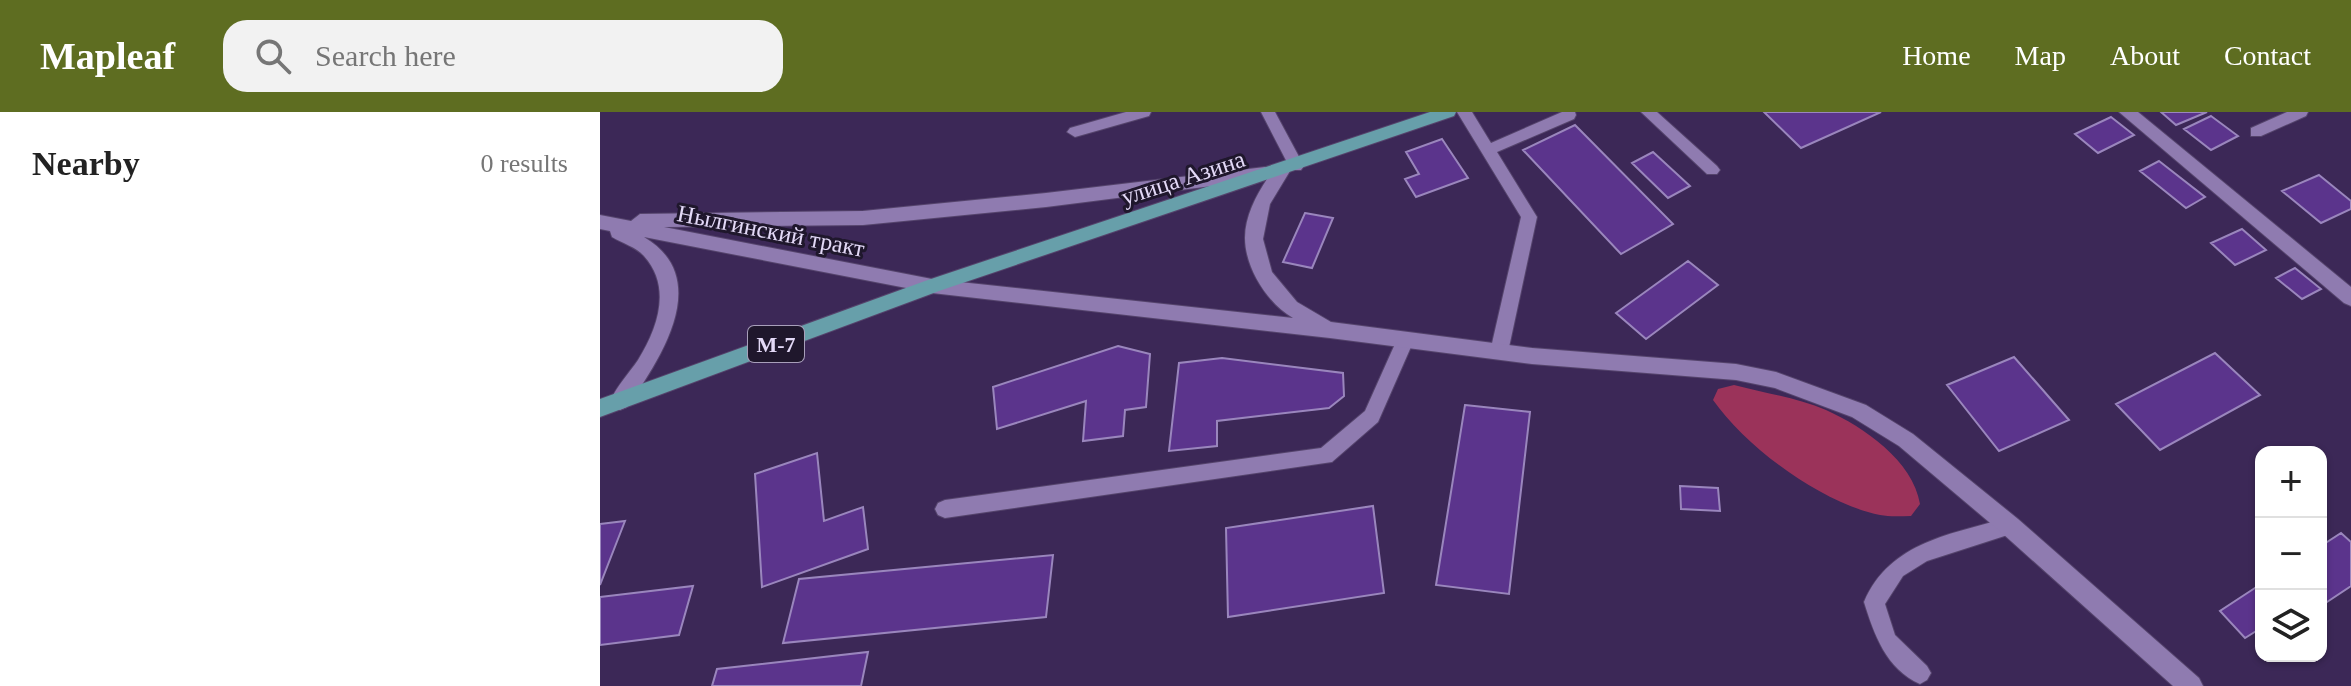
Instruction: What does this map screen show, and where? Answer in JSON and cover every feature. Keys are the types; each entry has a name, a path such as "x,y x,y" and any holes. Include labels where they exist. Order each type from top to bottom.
{"main road":[{"name":"улица Азина","path":"932,286 1448,112"},
{"path":"2127,112 2351,298"},
{"path":"600,222 863,218 1046,200 1288,168"},
{"path":"1288,168 1261,203 1254,239 1264,275 1290,307 1330,330"},
{"path":"600,222 648,249 666,274 670,302 659,347 620,401"},
{"name":"Нылгинский тракт","path":"600,222 932,286 1499,352 1736,372 1815,392 1859,411 1906,440 2010,526 2191,686"},
{"name":"М-7","path":"600,408 932,286"}],"lane":[{"path":"1075,132 1144,112"},
{"path":"1268,112 1288,168"},
{"path":"1464,112 1529,217 1499,352"},
{"path":"1648,112 1712,170"},
{"path":"2256,132 2301,112"},
{"path":"1488,150 1569,115"},
{"path":"945,509 1325,456 1372,416 1405,340"},
{"path":"1920,673 1887,641 1874,602 1896,569 1922,553 2010,526"}],"shaded area":[{"path":"1734,385 1815,406 1856,426 1897,460 1916,488 1920,504 1911,516 1880,515 1857,509 1810,486 1745,437 1713,400 1718,389"}],"building":[{"path":"1764,112 1881,112 1801,148"},
{"path":"2161,112 2207,112 2176,125"},
{"path":"2211,116 2238,136 2211,150 2184,129"},
{"path":"2111,117 2134,135 2098,153 2075,134"},
{"path":"1575,125 1673,224 1621,254 1523,150"},
{"path":"1442,139 1468,178 1416,197 1405,179 1419,174 1406,152"},
{"path":"1653,152 1690,186 1668,198 1632,163"},
{"path":"2159,161 2205,197 2186,208 2140,171"},
{"path":"2319,175 2351,201 2351,209 2321,223 2282,191"},
{"path":"1305,213 1333,218 1312,268 1283,262"},
{"path":"2242,229 2266,250 2235,265 2211,243"},
{"path":"1688,261 1718,285 1646,339 1616,313"},
{"path":"2295,268 2321,289 2302,299 2276,278"},
{"path":"1118,346 1150,354 1146,407 1125,410 1123,436 1083,441 1086,401 997,429 993,387"},
{"path":"2215,353 2260,395 2160,450 2116,404"},
{"path":"2014,357 2069,420 1999,451 1947,385"},
{"path":"1222,358 1343,373 1344,396 1329,408 1217,421 1217,446 1169,451 1179,363"},
{"path":"1465,405 1530,412 1509,594 1436,585"},
{"path":"817,453 824,521 863,507 868,549 762,587 755,474"},
{"path":"1680,486 1718,488 1720,511 1681,509"},
{"path":"1373,506 1384,593 1228,617 1226,528"},
{"path":"625,521 600,585 600,524"},
{"path":"2341,533 2351,542 2351,586 2327,602 2327,590 2327,542"},
{"path":"1053,555 1046,617 783,643 799,579"},
{"path":"693,586 679,635 600,645 600,597"},
{"path":"2255,588 2255,632 2245,638 2220,611"},
{"path":"868,652 861,686 712,686 717,669"}]}
